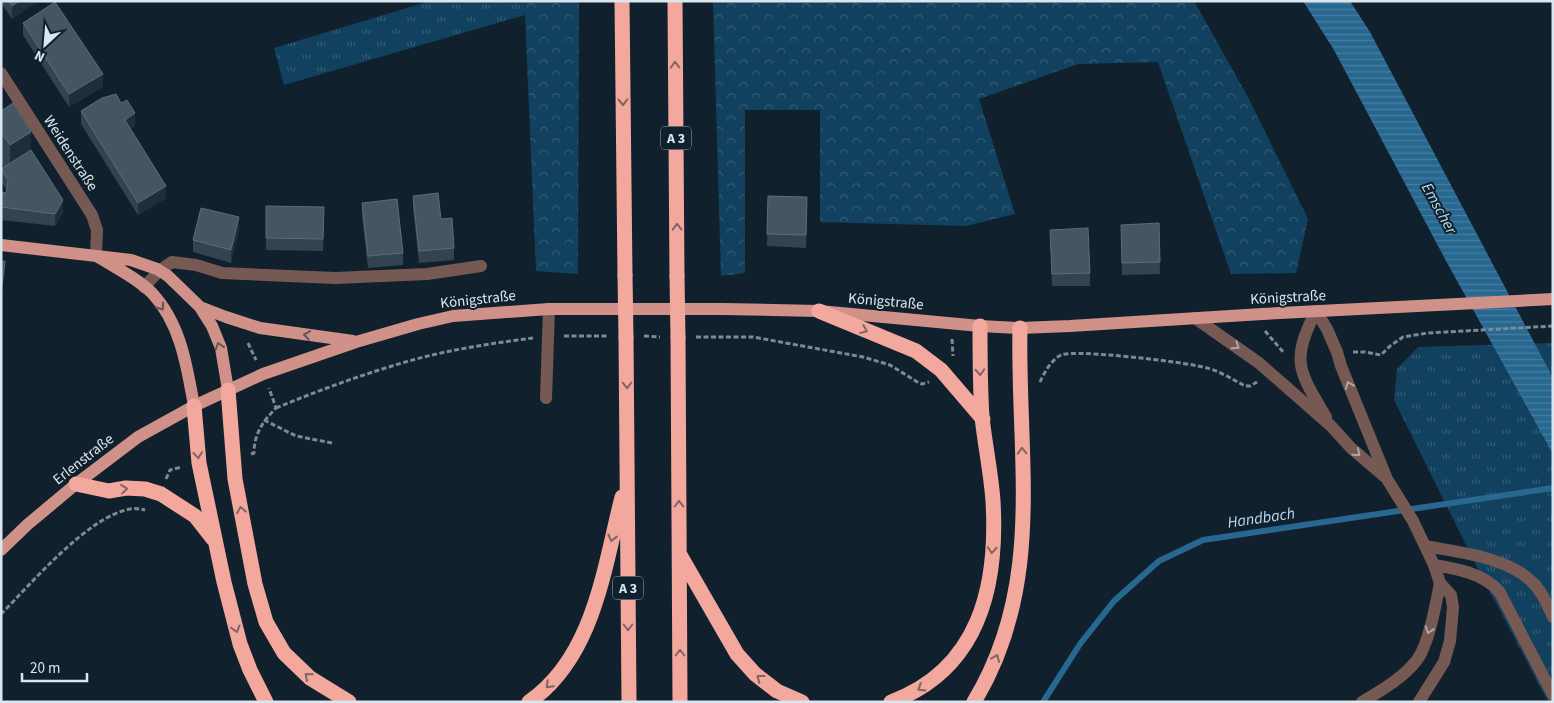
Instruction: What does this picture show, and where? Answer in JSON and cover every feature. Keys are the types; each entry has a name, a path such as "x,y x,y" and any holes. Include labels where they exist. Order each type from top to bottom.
{"highway":[{"name":"A 3","path":"622,1 625,275 632,336 627,474 629,702"},
{"name":"A 3","path":"675,1 677,276 672,337 679,553 680,702"},
{"path":"819,311 916,351 941,370 982,419"},
{"path":"892,702 917,690 953,661 962,651 974,630 982,608 991,565 994,528 991,472 982,419 979,364 980,326"},
{"path":"974,702 984,686 997,656 1011,614 1020,571 1024,500 1019,374 1020,328"},
{"path":"228,390 235,478 255,584 266,622 284,653 310,678 349,702"},
{"path":"194,406 199,463 240,644 250,670 266,702"},
{"path":"529,702 560,673 571,657 590,619 598,595 627,474"},
{"path":"76,484 109,491 126,488 161,494 195,516 216,543"},
{"path":"679,553 737,654 762,680 777,691 802,702"}],"main road":[{"path":"1,245 131,260 159,271 179,284 200,306 212,326 220,348 228,390"},
{"path":"96,255 144,287 152,294 162,308 181,344 194,406"},
{"name":"Königstraße","path":"194,406 263,374 356,342 453,316 549,309 722,308 819,311 1020,328 1553,299"},
{"path":"200,306 260,328 356,342"},
{"name":"Erlenstraße","path":"1,550 76,484 138,437 194,406"}],"street":[{"name":"Weidenstraße","path":"1,73 92,215 96,230 96,255"},
{"path":"144,287 159,271 172,262 196,265 222,273 335,278 427,274 481,266"},
{"path":"546,398 549,309"},
{"path":"1316,311 1308,326 1303,343 1300,366 1303,377 1331,426"},
{"path":"1316,311 1337,352 1387,479 1413,521 1434,565 1440,583 1450,595 1452,607 1450,641 1444,662 1419,702"},
{"path":"1195,318 1269,372 1331,426 1351,448 1387,479"},
{"path":"1425,546 1483,558 1522,573 1540,591 1553,617"},
{"path":"1434,565 1476,574 1492,583 1499,591 1553,695"},
{"path":"1362,702 1396,680 1418,658 1431,625 1440,583"}],"path":[{"path":"1262,314 1266,332 1284,353"},
{"path":"1381,354 1403,337 1428,332 1553,326"},
{"path":"276,408 332,386 417,359 492,343 548,336 610,336"},
{"path":"632,336 672,337"},
{"path":"696,337 753,337 863,356 890,365 922,384 927,384 933,378"},
{"path":"1039,382 1045,370 1061,355 1082,354 1154,360 1204,367 1246,386 1256,383 1269,372"},
{"path":"264,420 296,436 332,443"},
{"path":"1,614 54,560 96,523 115,513 132,508 154,511 161,494"}],"green space":[{"path":"430,1 518,1 525,15 284,85 274,48"},
{"path":"518,1 579,1 578,274 536,271 525,15"},
{"path":"713,1 1194,1 1249,99 1308,219 1296,273 1231,274 1158,62 1078,64 979,99 1015,214 966,226 820,222 820,110 745,110 745,273 721,276"},
{"path":"1553,343 1553,702 1548,702 1479,571 1394,400 1397,369 1418,347"}],"water":[{"name":"Emscher","path":"1303,1 1350,1 1370,32 1553,378 1553,454 1445,259 1334,50"}],"building":[{"path":"8,1 19,1 12,6"},
{"path":"55,2 103,74 69,94 23,23"},
{"path":"116,94 121,103 127,100 135,113 125,120 166,186 138,203 81,111 102,98"},
{"path":"13,103 31,132 10,145 1,132 1,111"},
{"path":"31,150 63,200 55,214 1,207 3,192 6,193 8,180 1,169"},
{"path":"438,193 441,219 452,218 454,248 419,251 413,196"},
{"path":"768,196 807,197 806,235 767,234"},
{"path":"397,199 403,253 368,256 362,203"},
{"path":"266,206 324,207 323,239 266,238"},
{"path":"201,208 239,217 231,250 193,240"},
{"path":"1159,223 1160,262 1122,263 1121,225"},
{"path":"1088,228 1090,273 1052,274 1050,230"},
{"path":"1,261 5,261 2,286 1,286"}],"waterway":[{"name":"Handbach","path":"1043,702 1080,644 1114,601 1159,561 1203,540 1553,488"}]}
